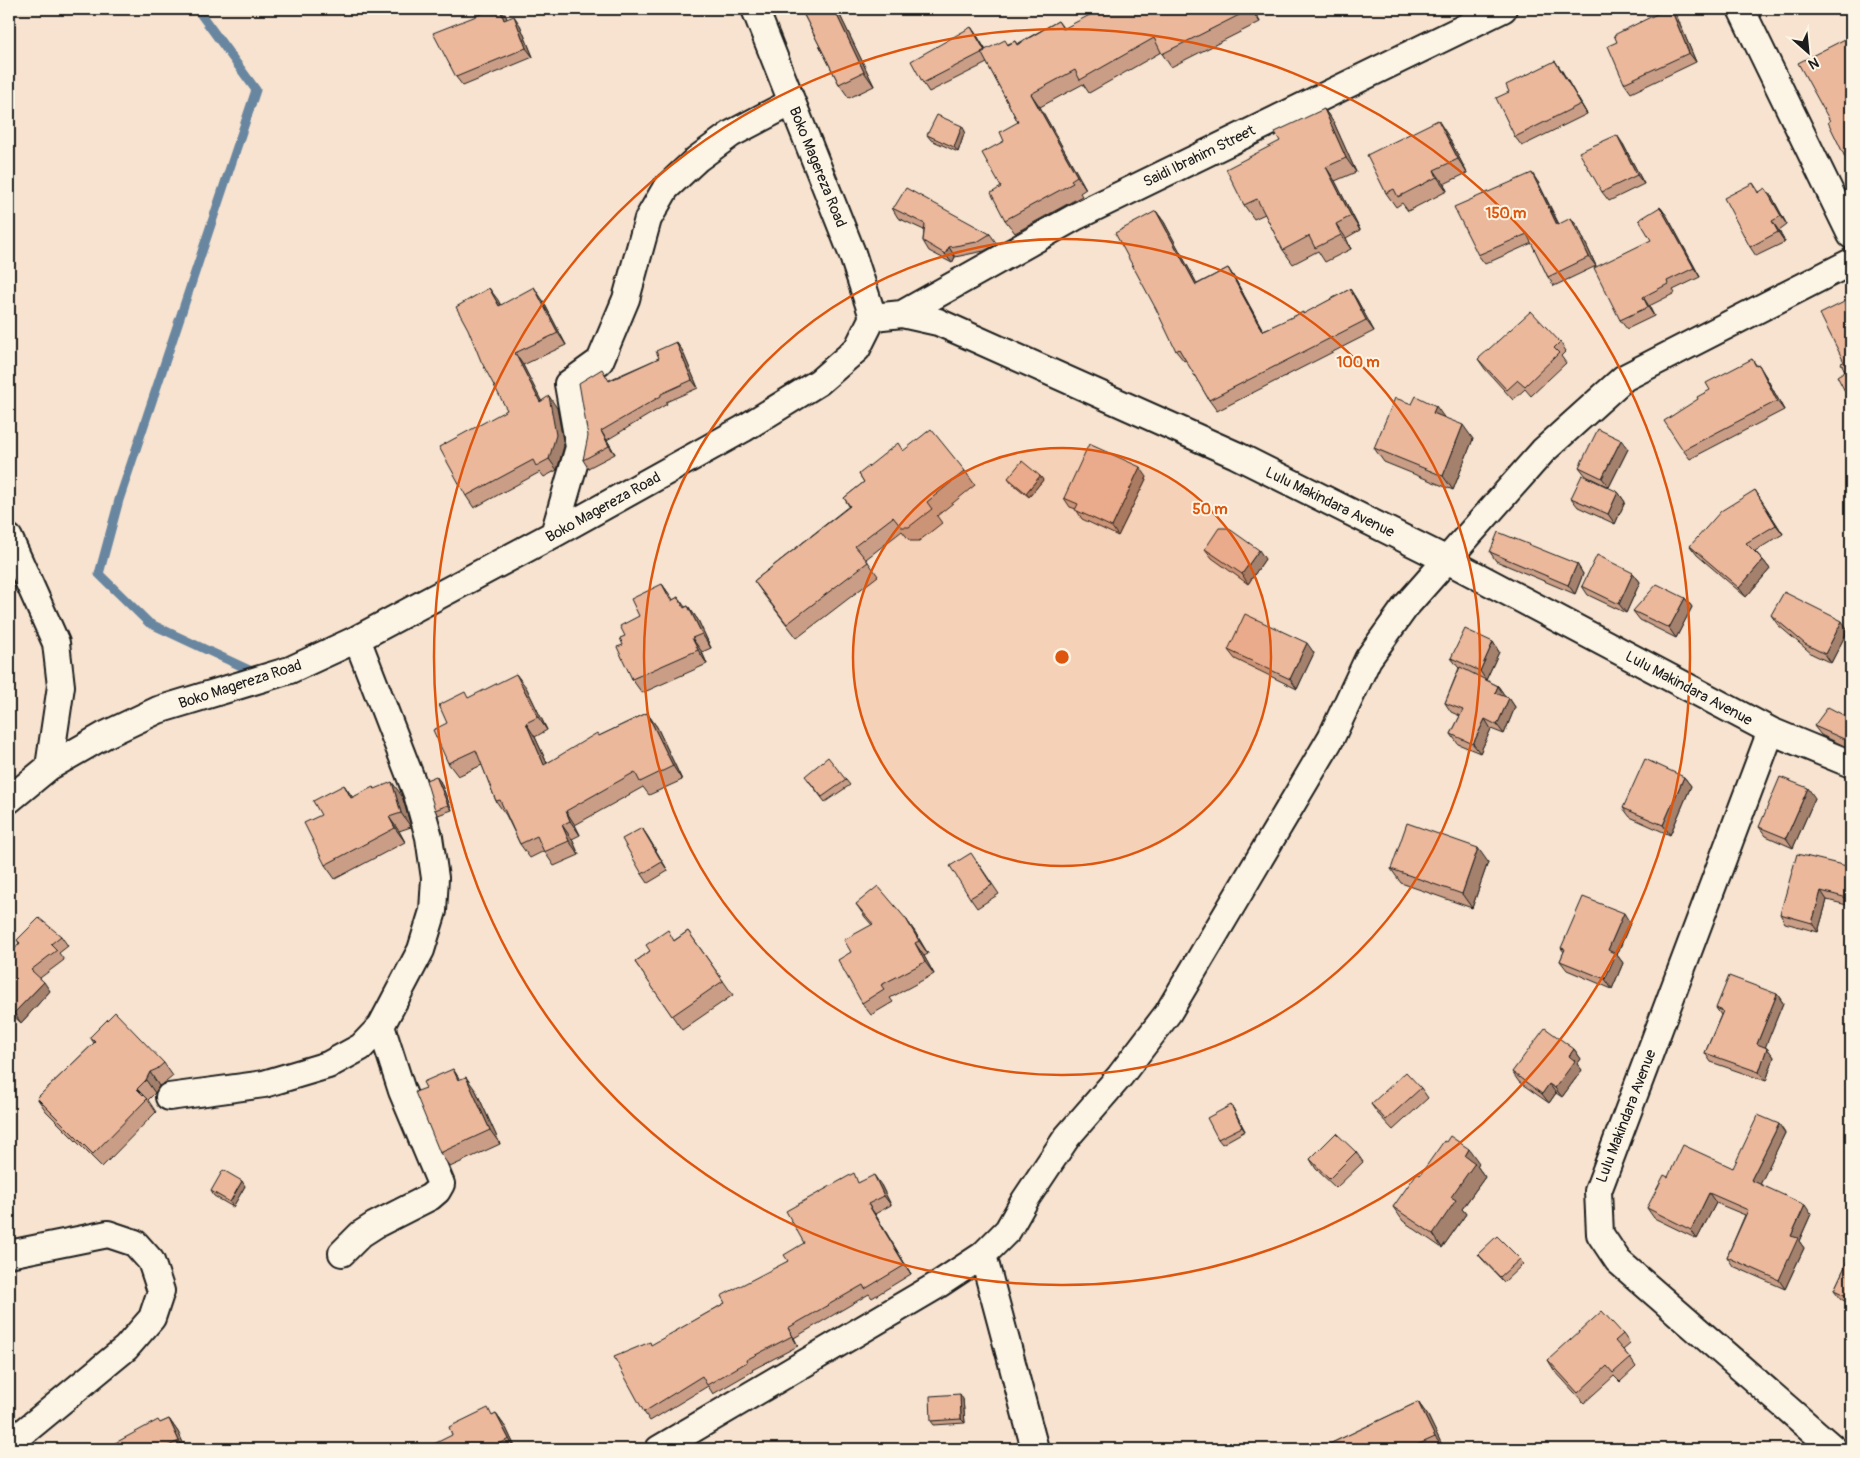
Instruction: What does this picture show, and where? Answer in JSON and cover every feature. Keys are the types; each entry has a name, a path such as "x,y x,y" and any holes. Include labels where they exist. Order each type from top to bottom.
{"street":[{"name":"Boko Magereza Road","path":"9,800 49,767 105,735 158,710 290,670 357,639 554,534 743,429 819,382 857,349 873,317 852,253 755,9"},
{"name":"Saidi Ibrahim Street","path":"902,314 1077,216 1503,9"},
{"path":"1741,9 1851,235"},
{"path":"554,534 579,447 568,384 600,361 626,299 648,220 666,188 697,159 731,134 792,102"},
{"path":"659,1449 984,1256 1008,1230 1025,1200 1067,1137 1120,1076 1168,1013 1332,738 1368,659 1406,606 1543,451 1624,378 1851,262"},
{"name":"Lulu Makindara Avenue","path":"873,317 902,314 938,322 1236,455 1447,560 1771,730 1851,764"},
{"path":"9,538 56,643 61,686 49,767"},
{"path":"169,1097 264,1084 328,1065 361,1047 382,1026 421,950 432,911 435,878 429,837 417,794 357,639"},
{"name":"Lulu Makindara Avenue","path":"1771,730 1598,1191 1600,1234 1618,1261 1834,1449"},
{"path":"342,1253 360,1234 430,1197 437,1192 441,1184 402,1091 382,1026"},
{"path":"9,1254 108,1234 135,1243 151,1261 161,1291 152,1318 126,1348 13,1441 9,1447"},
{"path":"984,1256 1035,1449"}],"building":[{"path":"494,9 500,9 504,20 514,16 526,48 456,77 433,33"},
{"path":"801,9 834,9 864,72 839,84"},
{"path":"1101,9 1251,9 1162,54 1154,38 1080,80 1075,70 1031,94 1077,176 1071,180 1073,183 1005,220 991,193 1001,187 982,153 1004,141 1000,132 1018,122 981,52 1005,40 1008,45 1015,41 1017,45 1058,21 1063,29"},
{"path":"1667,9 1671,9 1689,53 1624,83 1608,46 1617,42 1614,35"},
{"path":"971,27 985,51 923,83 911,61"},
{"path":"1851,36 1851,154 1845,157 1828,122 1830,121 1798,63"},
{"path":"1555,61 1581,104 1515,137 1496,98 1509,92 1506,85"},
{"path":"1324,109 1346,158 1326,167 1351,216 1336,224 1341,235 1315,248 1309,236 1283,250 1257,199 1244,205 1226,169 1280,141 1275,132"},
{"path":"937,115 962,126 954,147 927,135"},
{"path":"1438,120 1458,159 1434,170 1437,177 1398,197 1394,189 1386,193 1367,155"},
{"path":"1617,135 1637,175 1602,192 1579,152"},
{"path":"1532,173 1557,225 1571,218 1589,257 1548,277 1527,234 1478,255 1454,207"},
{"path":"1753,183 1758,193 1765,188 1781,216 1772,221 1778,232 1750,247 1724,198"},
{"path":"906,188 990,234 977,242 949,247 945,254 923,241 925,224 892,208"},
{"path":"1660,207 1694,268 1667,281 1668,284 1643,297 1648,307 1620,320 1594,268 1651,240 1639,220"},
{"path":"1156,211 1196,285 1228,268 1262,331 1303,312 1303,314 1350,289 1366,320 1209,400 1179,349 1176,351 1156,309 1115,233"},
{"path":"534,287 558,333 515,353 540,402 549,396 556,435 549,459 536,466 533,460 466,496 439,447 507,410 481,361 468,329 456,307 489,288 499,306"},
{"path":"1844,302 1851,317 1850,401 1837,376 1845,371 1841,363 1844,362 1820,314"},
{"path":"1531,311 1560,342 1554,348 1559,353 1525,386 1518,380 1507,390 1478,359"},
{"path":"676,342 692,380 661,394 661,396 601,431 609,446 583,460 588,436 579,383 602,369 609,381 659,358 656,351"},
{"path":"1752,359 1756,366 1759,365 1777,401 1683,450 1664,421 1710,390 1706,383"},
{"path":"1416,396 1436,406 1433,413 1463,425 1443,476 1374,448 1395,398 1412,404"},
{"path":"931,429 965,471 927,502 932,509 909,527 901,527 893,517 855,546 868,562 787,624 754,581 850,506 844,498 864,482 859,474 898,443 903,451"},
{"path":"1598,429 1621,440 1602,478 1579,467"},
{"path":"1089,444 1140,467 1112,527 1075,510 1078,504 1064,498"},
{"path":"1022,461 1040,476 1026,493 1008,478"},
{"path":"1582,475 1618,492 1608,514 1571,498"},
{"path":"1755,490 1776,525 1746,543 1763,560 1739,588 1690,546 1721,511"},
{"path":"1219,528 1228,528 1259,550 1242,574 1205,549"},
{"path":"1498,532 1577,564 1568,585 1490,552"},
{"path":"1597,555 1633,573 1619,604 1582,586"},
{"path":"662,584 671,601 678,597 684,608 688,606 702,634 692,638 698,650 632,679 617,647 623,645 620,638 625,636 620,626 639,616 631,599"},
{"path":"1657,584 1685,598 1669,628 1633,611"},
{"path":"1784,592 1842,621 1825,654 1805,644 1771,615"},
{"path":"1245,614 1307,643 1290,679 1228,650"},
{"path":"1465,629 1493,642 1480,671 1451,658"},
{"path":"1460,667 1498,686 1495,693 1509,698 1497,725 1485,719 1473,744 1451,734 1463,710 1445,703"},
{"path":"516,674 538,717 526,723 544,765 597,733 599,736 647,713 673,766 640,782 635,772 566,811 570,821 562,825 569,841 544,852 537,836 520,844 500,800 496,801 476,750 448,763 433,730 447,723 439,705 465,692 468,698"},
{"path":"1828,707 1851,719 1851,742 1814,726"},
{"path":"828,757 846,780 822,797 805,776"},
{"path":"1645,759 1684,777 1663,825 1623,808"},
{"path":"436,776 448,805 435,810 426,780"},
{"path":"1780,777 1808,788 1786,838 1759,827"},
{"path":"392,782 401,813 389,817 395,828 325,865 304,823 321,815 313,801 344,785 351,798 373,787 375,789"},
{"path":"1407,823 1478,848 1462,894 1391,869"},
{"path":"642,828 662,862 642,874 622,839"},
{"path":"971,853 992,885 970,898 950,866"},
{"path":"1797,854 1851,867 1851,899 1821,891 1812,923 1780,914"},
{"path":"878,886 906,919 919,941 915,943 925,962 881,985 884,989 862,1003 838,960 851,952 844,940 873,924 856,904"},
{"path":"1583,897 1624,913 1608,950 1616,954 1605,979 1560,961 1565,949 1561,948"},
{"path":"39,918 61,936 51,944 57,950 31,970 44,982 14,1013 9,1008 9,955 20,943 17,940"},
{"path":"668,930 674,941 688,931 723,981 672,1016 635,962 650,951 646,945"},
{"path":"1729,976 1777,994 1757,1044 1767,1048 1759,1072 1705,1053 1723,1011 1716,1008"},
{"path":"115,1012 164,1063 150,1072 146,1080 137,1089 147,1099 93,1154 37,1098 95,1042 90,1037"},
{"path":"1545,1028 1574,1049 1569,1056 1575,1061 1555,1088 1549,1084 1542,1094 1512,1072"},
{"path":"453,1069 458,1080 466,1077 490,1130 440,1153 415,1092 426,1088 423,1082"},
{"path":"1406,1072 1421,1088 1386,1120 1371,1104"},
{"path":"1231,1105 1242,1127 1218,1139 1207,1118"},
{"path":"1758,1115 1779,1124 1751,1180 1805,1205 1791,1236 1798,1238 1779,1280 1727,1257 1748,1210 1709,1193 1691,1230 1647,1208 1664,1175 1668,1177 1683,1145 1733,1168"},
{"path":"1336,1133 1356,1152 1329,1179 1310,1159"},
{"path":"1450,1136 1469,1149 1465,1156 1475,1163 1451,1197 1456,1200 1433,1234 1393,1207 1417,1173 1420,1175 1444,1141 1446,1142"},
{"path":"223,1170 242,1181 230,1202 211,1191"},
{"path":"854,1173 858,1183 874,1175 884,1196 868,1204 905,1265 865,1289 863,1285 788,1328 792,1336 746,1360 747,1362 707,1385 702,1376 644,1412 614,1357 650,1342 651,1345 725,1303 721,1296 788,1261 784,1255 804,1243 786,1211"},
{"path":"1497,1236 1520,1259 1500,1277 1478,1254"},
{"path":"1851,1254 1851,1298 1834,1290"},
{"path":"1602,1311 1623,1334 1615,1341 1630,1358 1613,1373 1607,1366 1578,1393 1548,1360"},
{"path":"960,1394 961,1419 931,1421 930,1396"},
{"path":"1418,1402 1435,1437 1408,1449 1319,1449"},
{"path":"488,1408 492,1416 496,1414 509,1439 497,1445 499,1449 432,1449 430,1446 452,1435 449,1427"},
{"path":"169,1419 179,1441 162,1449 104,1449 158,1420 160,1423"}],"waterway":[{"path":"197,9 256,90 119,500 99,574 149,623 258,674"}]}
